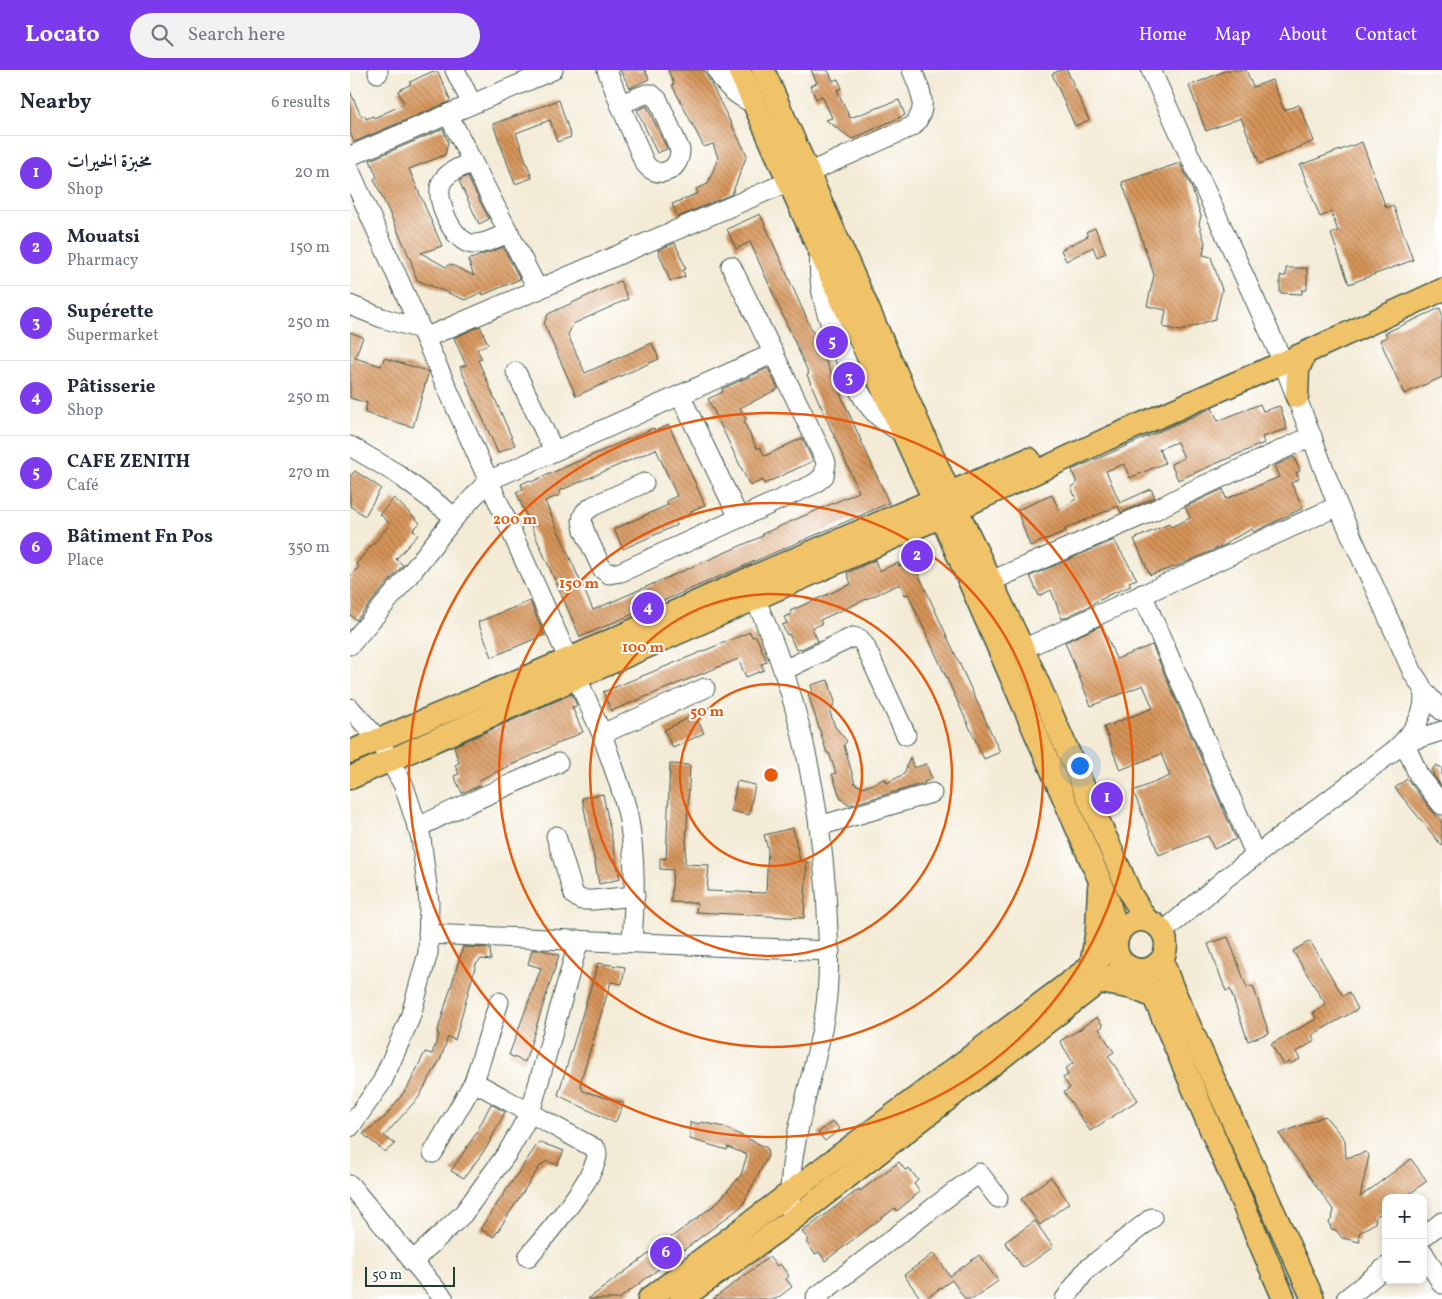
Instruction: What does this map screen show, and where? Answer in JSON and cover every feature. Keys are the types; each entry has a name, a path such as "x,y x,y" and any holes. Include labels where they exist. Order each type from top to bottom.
{"main road":[{"path":"740,70 755,104 799,177 945,505 1112,910 1119,958 1135,969 1154,997 1284,1299"},
{"path":"649,1299 1096,974 1152,968 1162,960 1166,946 1155,927 1131,895 992,581 903,433 820,251 799,177 763,70"},
{"path":"350,778 391,760 573,668 1281,357 1442,278"},
{"path":"1281,357 1304,353 1442,290"},
{"path":"1297,397 1298,370 1304,353"},
{"path":"350,752 378,739 573,668"},
{"path":"1096,974 1098,877"},
{"path":"681,1299 792,1220 994,1062 1096,974 1126,925 1132,922 1155,927"},
{"path":"1162,960 1170,982 1317,1298"},
{"path":"1096,974 1154,997"}],"street":[{"path":"455,70 472,104"},
{"path":"350,156 553,70"},
{"path":"607,70 620,104"},
{"path":"717,70 727,87 735,94 755,104"},
{"path":"350,305 423,334 538,290 913,126 919,119 922,103 918,84 912,70"},
{"path":"1151,70 1281,357 1338,506 1413,673 1423,690 1442,712"},
{"path":"448,114 538,290"},
{"path":"472,162 450,173 441,184 440,198 451,226 458,237 474,244 486,242 509,232"},
{"path":"350,171 602,734 628,813 634,857 635,896 632,942"},
{"path":"644,483 593,506 583,516 584,530 602,569 609,574 621,572 820,481 826,470 824,457 731,266"},
{"path":"350,645 407,578 455,517 488,481 774,353"},
{"path":"516,372 554,451"},
{"path":"680,395 739,518"},
{"path":"992,581 1155,510 1312,436"},
{"path":"350,446 396,473 455,517"},
{"path":"1023,649 1338,506"},
{"path":"751,590 784,670 805,742 819,826 830,951 825,1012 797,1140 790,1195 792,1220"},
{"path":"1142,594 1256,856"},
{"path":"784,670 852,637 857,638 865,646 906,735"},
{"path":"602,734 705,688"},
{"path":"1155,927 1256,856 1403,743 1418,722 1423,704 1423,690"},
{"path":"350,708 378,739 404,786 418,828 429,902 428,953 410,1018 382,1082 350,1127"},
{"path":"1403,743 1442,731"},
{"path":"1403,743 1418,774 1440,799"},
{"path":"418,828 446,813 558,763"},
{"path":"819,826 932,793"},
{"path":"556,836 574,895 581,900 635,896"},
{"path":"428,934 830,951"},
{"path":"412,1262 463,1214 508,1152 530,1113 579,940"},
{"path":"433,1153 474,1082 499,1002"},
{"path":"474,1082 596,1149 599,1153 588,1180 528,1257"},
{"path":"818,1299 816,1297 979,1172 998,1198"},
{"path":"350,1185 444,1299"},
{"path":"1065,1299 1086,1270 1152,1218"},
{"path":"1427,1234 1442,1222"},
{"path":"1427,1259 1442,1284"},
{"path":"1346,1299 1382,1270"}],"building":[{"path":"620,70 645,70 649,79 630,88"},
{"path":"668,70 704,70 747,155 732,194 678,217 672,204 698,193 696,189 708,184 718,158 713,144 704,147 672,85 674,84"},
{"path":"811,70 828,70 833,81 838,79 842,88 837,90 850,118 899,100 905,115 852,139 826,120 832,118 822,96 816,99 810,86 817,83"},
{"path":"1060,70 1067,70 1089,120 1075,126 1052,74"},
{"path":"1227,70 1246,70 1253,87 1272,80 1284,110 1299,105 1314,141 1260,164 1241,118 1206,131 1189,86"},
{"path":"433,71 434,73 438,72 450,99 449,102 354,142 350,133 350,91 361,116 365,115 366,119 373,116 374,118 404,104 398,91 411,84 410,82"},
{"path":"559,100 571,137 557,142 550,120 516,133 532,178 515,184 493,124"},
{"path":"647,106 667,149 657,153 637,110"},
{"path":"443,129 448,142 445,155 409,169 442,246 421,253 446,267 450,264 474,276 468,260 503,247 520,279 483,295 482,292 465,300 417,280 410,258 374,179 377,177 370,160"},
{"path":"1362,142 1386,208 1393,205 1413,260 1349,284 1331,234 1338,231 1331,212 1320,217 1300,165"},
{"path":"1180,163 1191,186 1201,216 1199,224 1205,243 1203,255 1211,257 1222,290 1215,319 1180,331 1163,327 1166,310 1147,306 1154,275 1122,182"},
{"path":"467,176 489,219 479,224 459,181"},
{"path":"760,214 889,503 580,637 516,492 523,489 521,484 530,480 531,482 654,428 655,431 669,425 705,505 675,521 677,525 623,549 614,529 668,505 666,501 677,496 656,449 559,491 560,495 545,501 593,610 859,492 750,242 736,249 727,229"},
{"path":"1095,228 1106,253 1097,257 1093,247 1066,261 1061,250 1088,236 1086,232"},
{"path":"675,243 686,269 683,270 685,277 670,281 658,250"},
{"path":"1286,268 1307,268 1307,290 1302,290 1302,294 1280,293 1280,276 1286,276"},
{"path":"620,281 628,299 573,324 568,335 585,373 652,343 659,359 576,396 544,324 548,314"},
{"path":"1440,308 1442,314 1442,377 1404,394 1380,340 1387,337 1385,333"},
{"path":"480,326 488,344 477,349 482,359 478,360 515,445 498,453 460,367 466,365 454,338"},
{"path":"350,332 363,337 355,358 381,366 384,358 427,371 428,374 413,427 365,413 367,403 350,398"},
{"path":"768,368 778,389 740,408 746,420 744,422 757,449 760,447 765,456 802,438 813,461 764,484 763,480 750,486 708,399 723,392 722,389"},
{"path":"1260,404 1263,411 1280,406 1287,429 1262,437 1264,443 1178,480 1171,464 1184,458 1177,442 1159,449 1165,463 1130,478 1124,464 1106,471 1120,503 1151,489 1155,497 1121,513 1118,506 1030,546 1017,510 1052,495 1059,510 1076,499 1071,487 1077,484 1072,470 1212,408 1218,421"},
{"path":"1294,457 1300,471 1296,473 1299,479 1291,483 1303,508 1254,532 1252,529 1227,542 1227,544 1180,565 1150,575 1134,539 1169,524 1171,527 1190,518 1185,507 1223,489 1226,499 1279,477 1274,466"},
{"path":"355,471 381,488 365,516 350,506 350,476"},
{"path":"394,498 420,523 413,530 418,535 396,559 403,565 356,620 350,615 350,576 359,567 356,564 390,524 380,514"},
{"path":"1114,540 1137,579 1129,582 1131,586 1106,596 1094,604 1062,619 1051,590 1039,596 1030,576"},
{"path":"875,560 879,571 898,563 899,566 912,560 1000,752 984,759 908,594 905,595 900,584 820,620 822,624 812,628 818,641 796,650 789,634 787,635 782,625 787,623 784,617 792,614 790,611 851,584 847,573"},
{"path":"530,601 544,635 492,657 478,622"},
{"path":"1102,625 1116,659 1152,645 1236,839 1214,849 1208,836 1159,855 1133,791 1170,776 1161,754 1120,770 1104,727 1153,708 1143,685 1091,706 1065,642"},
{"path":"750,632 752,637 756,636 767,662 761,664 764,670 746,677 738,659 611,711 603,692"},
{"path":"828,680 835,702 830,712 835,727 847,741 844,745 855,784 862,787 885,778 887,783 904,774 910,757 914,768 926,764 932,779 925,783 850,805 841,799 832,774 836,773 829,753 827,753 808,694 813,693 811,685"},
{"path":"572,694 577,706 572,707 583,732 479,780 481,785 462,793 454,776 459,774 455,765 459,763 454,746"},
{"path":"695,715 704,733 673,748 664,730"},
{"path":"670,764 690,765 685,864 709,865 707,891 766,893 768,849 764,835 793,828 800,861 807,861 804,918 696,912 697,903 671,902 673,870 660,869 660,858 666,859"},
{"path":"1436,765 1442,768 1442,787 1432,770"},
{"path":"1407,779 1442,823 1442,846 1395,788"},
{"path":"737,781 755,785 749,815 731,811"},
{"path":"603,794 620,879 599,884 582,798"},
{"path":"1228,937 1247,988 1253,986 1269,1033 1248,1041 1230,989 1226,991 1208,944"},
{"path":"1310,941 1343,996 1349,992 1358,1009 1312,1035 1315,1041 1296,1052 1300,1059 1290,1064 1289,1061 1283,1065 1271,1044 1316,1019 1313,1013 1326,1005 1293,951"},
{"path":"463,947 490,948 491,960 481,959 476,964 455,1040 448,1037 441,1058 419,1097 384,1136 395,1144 385,1152 363,1134 385,1117 408,1087 425,1052 432,1054"},
{"path":"532,950 543,950 559,955 525,1062 509,1055 541,968 528,964"},
{"path":"598,963 625,967 622,984 611,982 580,1083 583,1091 624,1103 615,1123 558,1095"},
{"path":"1097,1017 1103,1026 1099,1029 1114,1052 1108,1056 1138,1100 1090,1131 1064,1092 1070,1088 1063,1078 1068,1075 1065,1069 1073,1063 1060,1041"},
{"path":"491,1104 505,1112 487,1147 464,1178 451,1171 475,1135"},
{"path":"1325,1116 1345,1140 1346,1158 1366,1152 1369,1156 1360,1197 1411,1159 1427,1181 1409,1194 1382,1194 1382,1214 1376,1216 1375,1223 1359,1233 1360,1242 1342,1238 1336,1230 1331,1229 1329,1222 1334,1211 1279,1134"},
{"path":"833,1121 840,1129 825,1141 818,1133"},
{"path":"690,1122 701,1124 701,1122 724,1127 767,1148 768,1156 742,1206 619,1299 588,1299 716,1204 741,1175 747,1155 728,1147 727,1150 690,1139"},
{"path":"539,1142 564,1151 557,1165 547,1161 540,1166 494,1237 480,1229"},
{"path":"899,1162 905,1170 909,1168 918,1180 914,1184 920,1192 897,1211 895,1208 825,1261 819,1252 815,1254 806,1242 809,1240 802,1232 859,1189 860,1191"},
{"path":"1051,1177 1069,1203 1040,1225 1021,1199"},
{"path":"1035,1221 1053,1247 1023,1268 1005,1242"},
{"path":"934,1253 950,1276 979,1255 998,1281 973,1299 965,1299 952,1280 925,1299 921,1299 904,1275"},
{"path":"769,1257 777,1266 780,1264 789,1276 786,1279 792,1287 776,1299 713,1299"}],"place":[{"name":"CAFE ZENITH","path":"832,342"},
{"name":"Supérette","path":"849,378"},
{"name":"Mouatsi","path":"917,556"},
{"name":"Pâtisserie","path":"648,608"},
{"name":"مخبزة الخيرات","path":"1107,798"},
{"name":"Bâtiment Fn Pos","path":"666,1253"}]}
